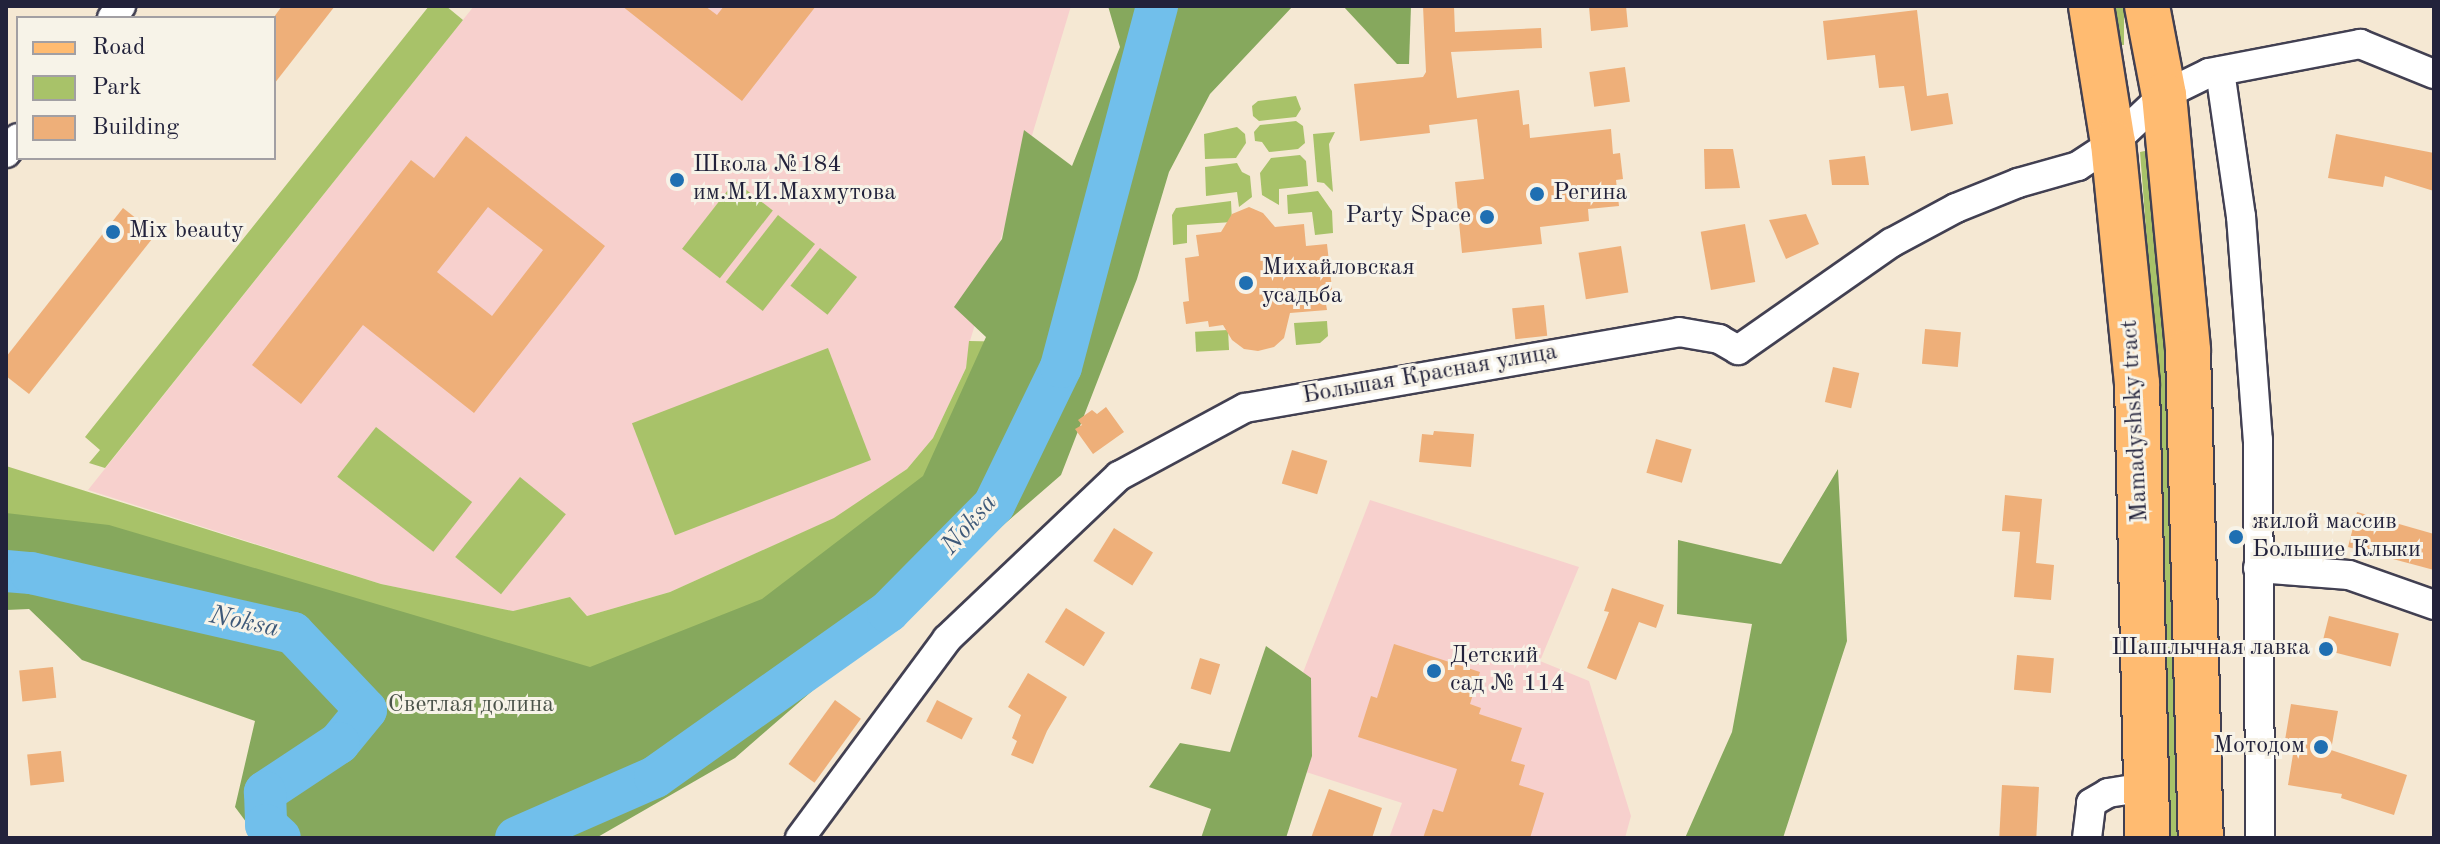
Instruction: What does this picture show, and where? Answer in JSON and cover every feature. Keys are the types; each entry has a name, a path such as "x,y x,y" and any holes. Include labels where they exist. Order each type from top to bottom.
{"main road":[{"name":"Mamadyshsky tract","path":"2091,6 2113,143 2137,383 2147,838"},
{"path":"2147,6 2164,95 2188,351 2201,838"}],"street":[{"path":"2164,95 2220,71 2360,44 2434,74"},
{"path":"2220,71 2241,216 2258,440 2260,838"},
{"name":"Большая Красная улица","path":"800,838 947,639 1119,476 1245,408 1679,332 1719,339 1738,350 1891,243 1956,208 2018,183 2078,166 2113,143 2164,95"},
{"path":"2258,568 2349,575 2434,605"},
{"path":"2087,838 2091,803 2108,793 2147,787"}],"shaded area":[{"name":"Школа №184 им.М.И.Махмутова","path":"474,6 1071,6 970,341 966,368 933,438 907,469 835,518 670,592 587,616 570,597 513,611 381,584 88,490"},
{"name":"Детский сад № 114","path":"1370,500 1579,567 1540,661 1589,681 1631,816 1625,838 1389,838 1402,803 1269,760"}],"green space":[{"path":"429,6 446,6 463,20 105,468 89,463 100,450 85,437"},
{"path":"1108,6 1293,6 1210,94 1169,172 1137,279 1061,475 735,758 596,838 258,838 235,807 255,721 82,660 29,609 6,610 6,513 109,525 590,667 762,599 923,476 986,337 954,307 1002,239 1024,130 1072,166 1120,47"},
{"path":"1343,6 1411,6 1409,64 1397,64"},
{"path":"2109,6 2124,6 2124,45 2109,45"},
{"path":"1296,96 1301,109 1296,117 1259,121 1253,116 1252,106 1258,101"},
{"path":"1296,121 1303,126 1305,143 1298,149 1269,152 1262,142 1255,141 1254,132 1260,125"},
{"path":"1237,127 1245,134 1246,143 1236,158 1205,159 1204,134"},
{"path":"1335,132 1329,144 1333,192 1324,183 1317,182 1313,134"},
{"path":"2154,149 2169,358 2177,680 2177,838 2163,838 2156,359 2140,152"},
{"path":"1300,155 1306,161 1308,186 1279,189 1279,205 1262,195 1260,173 1271,158"},
{"path":"1237,163 1242,172 1250,176 1252,197 1239,207 1237,192 1206,196 1205,167"},
{"path":"735,181 773,211 720,278 682,249"},
{"path":"1318,191 1332,211 1333,233 1315,235 1312,212 1288,214 1287,195"},
{"path":"1231,201 1232,222 1187,225 1187,243 1173,245 1172,215 1176,208"},
{"path":"778,215 815,244 763,311 726,282"},
{"path":"820,248 857,277 827,315 790,286"},
{"path":"1327,321 1328,336 1320,343 1296,345 1294,323"},
{"path":"1228,330 1229,350 1196,352 1195,332"},
{"name":"Светлая долина","path":"969,341 1061,343 648,767 6,562 6,466 381,584 513,611 570,597 587,616 670,592 834,518 907,469 933,438 966,368"},
{"path":"828,348 871,460 675,535 632,423"},
{"path":"376,427 472,502 433,552 337,477"},
{"path":"1838,469 1847,641 1783,838 1685,838 1732,732 1752,624 1677,614 1678,540 1781,564"},
{"path":"520,477 566,514 501,594 455,557"},
{"path":"1266,646 1311,678 1312,756 1286,838 1201,838 1211,809 1149,787 1180,743 1230,752"}],"building":[{"path":"282,6 335,6 276,81 276,16"},
{"path":"622,6 705,6 717,15 724,6 816,6 742,101"},
{"path":"1423,6 1454,6 1455,32 1541,28 1542,48 1451,52 1457,98 1519,90 1523,125 1529,124 1530,138 1611,129 1613,154 1620,153 1623,179 1616,180 1619,206 1588,209 1589,221 1540,227 1542,244 1462,253 1455,182 1484,179 1477,119 1429,125 1430,133 1360,141 1354,84 1423,77 1426,72"},
{"path":"1589,6 1626,6 1628,27 1591,31"},
{"path":"1917,10 1927,96 1948,93 1953,124 1911,131 1904,86 1879,88 1875,55 1827,60 1823,21"},
{"path":"1625,67 1630,102 1594,107 1589,72"},
{"path":"2336,134 2434,153 2434,191 2385,176 2383,187 2328,178"},
{"path":"466,136 605,246 474,413 363,325 301,404 252,365 411,160 434,178","holes":["488,207 543,250 492,316 437,272"]},
{"path":"1704,149 1733,149 1740,188 1705,189"},
{"path":"1865,156 1869,185 1832,185 1829,160"},
{"path":"1249,207 1263,213 1275,227 1304,224 1306,246 1327,244 1333,297 1325,298 1327,310 1290,313 1284,338 1274,347 1258,351 1244,349 1232,340 1223,325 1209,327 1208,321 1186,324 1183,302 1189,301 1185,258 1199,256 1196,235 1221,232 1232,214"},
{"path":"123,208 156,234 29,394 6,376 6,357"},
{"path":"1806,214 1819,244 1786,259 1769,220"},
{"path":"1745,224 1755,282 1711,290 1701,232"},
{"path":"1621,246 1628,292 1586,299 1579,253"},
{"path":"1544,305 1547,336 1515,339 1512,308"},
{"path":"1925,329 1961,332 1958,367 1922,364"},
{"path":"1833,367 1859,373 1851,408 1825,402"},
{"path":"1106,407 1124,432 1093,454 1075,429 1082,425 1078,420 1092,410 1097,414"},
{"path":"1434,431 1474,434 1471,467 1419,462 1422,434 1433,435"},
{"path":"1656,439 1692,449 1682,483 1646,473"},
{"path":"1292,450 1327,461 1317,494 1282,483"},
{"path":"2005,495 2042,499 2036,563 2054,565 2051,600 2014,597 2020,532 2002,531"},
{"path":"2357,512 2434,534 2434,570 2348,547"},
{"path":"1114,528 1153,552 1132,585 1093,561"},
{"path":"1612,588 1664,605 1656,628 1639,622 1616,680 1587,668 1609,612 1604,611"},
{"path":"1066,608 1105,632 1084,666 1045,642"},
{"path":"2329,616 2399,633 2391,666 2321,649"},
{"path":"1394,644 1480,672 1470,704 1481,708 1479,714 1522,728 1511,761 1525,765 1519,785 1544,793 1530,838 1423,838 1433,809 1443,812 1457,769 1358,737 1371,696 1377,698"},
{"path":"2017,655 2054,658 2051,693 2014,690"},
{"path":"1200,658 1220,664 1211,695 1191,689"},
{"path":"53,667 56,698 22,701 19,671"},
{"path":"1028,673 1067,697 1047,731 1033,764 1011,755 1017,741 1012,738 1021,715 1008,707"},
{"path":"835,700 861,719 814,783 789,764"},
{"path":"937,700 973,718 962,740 926,721"},
{"path":"2291,704 2338,711 2331,750 2407,775 2394,815 2341,798 2342,794 2288,785 2295,742 2285,740"},
{"path":"61,751 64,782 30,785 27,755"},
{"path":"2002,785 2039,787 2036,838 1999,838"},
{"path":"1329,789 1382,808 1372,838 1311,838"}],"waterway":[{"name":"Noksa","path":"516,838 655,777 888,612 994,505 1061,367 1157,6"},
{"name":"Noksa","path":"6,571 31,573 293,633 366,710 339,743 265,792 266,825 280,838"}],"place":[{"name":"Школа №184 им.М.И.Махмутова","path":"677,180"},
{"name":"Регина","path":"1537,194"},
{"name":"Party Space","path":"1487,217"},
{"name":"Mix beauty","path":"113,232"},
{"name":"Михайловская усадьба","path":"1246,283"},
{"name":"жилой массив Большие Клыки","path":"2236,537"},
{"name":"Шашлычная лавка","path":"2326,649"},
{"name":"Детский сад № 114","path":"1434,671"},
{"name":"Мотодом","path":"2321,747"}]}
